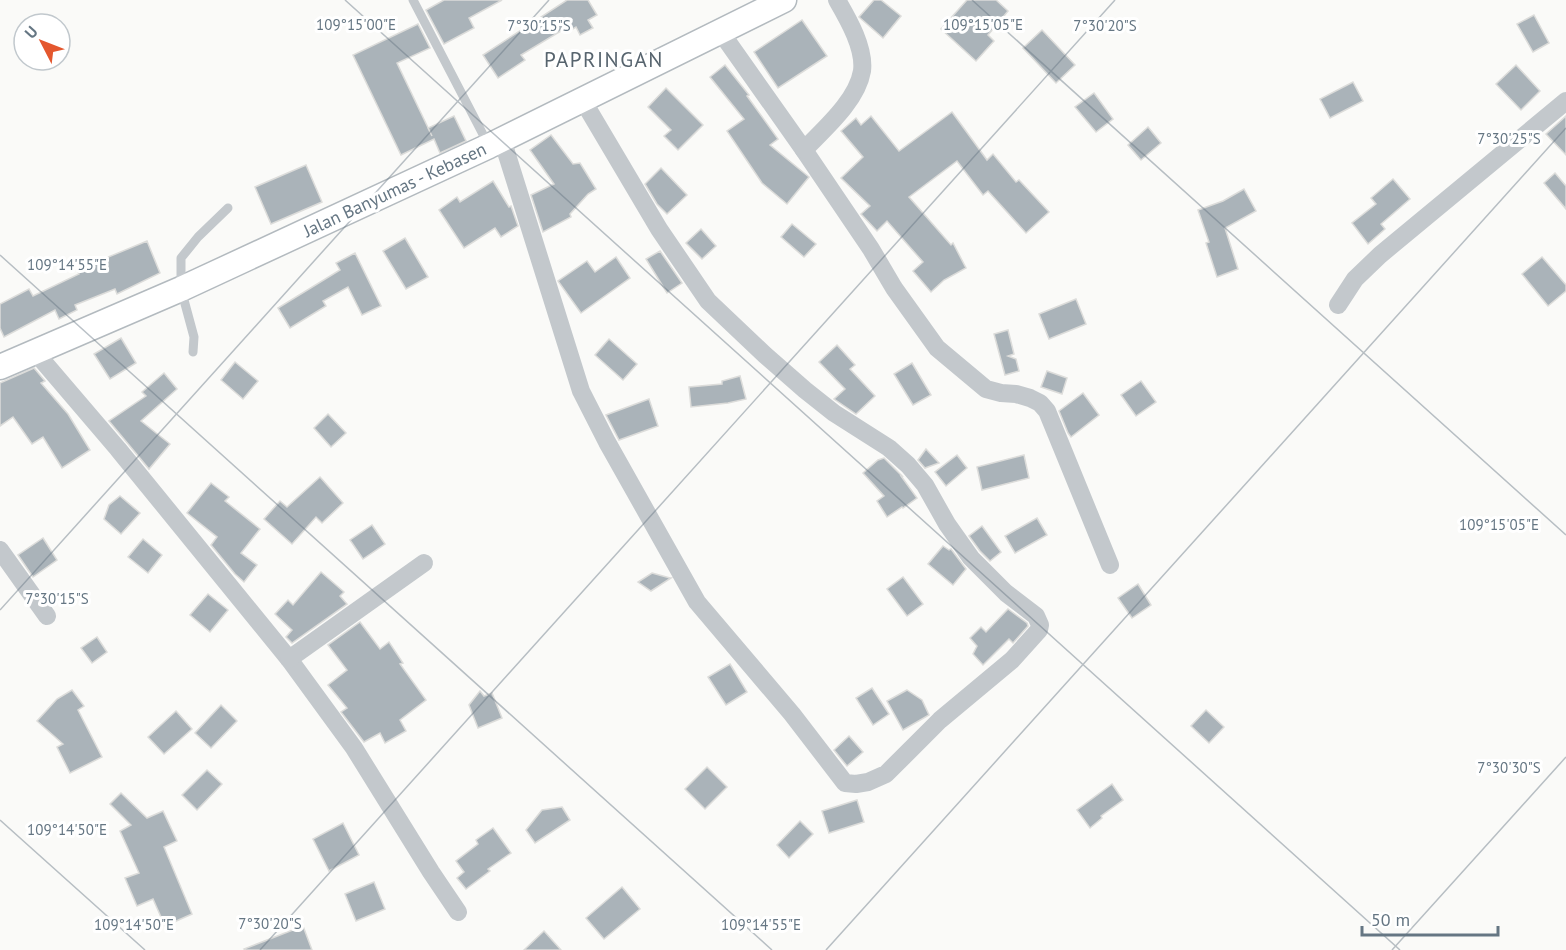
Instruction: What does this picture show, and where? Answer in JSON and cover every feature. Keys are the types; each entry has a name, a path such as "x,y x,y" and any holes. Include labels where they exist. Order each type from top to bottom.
{"main road":[{"name":"Jalan Banyumas - Kebasen","path":"0,367 181,289 496,142 784,0"}],"street":[{"path":"804,150 843,110 854,92 862,70 856,38 837,0"},
{"path":"720,31 804,150 871,249 894,288 938,348 986,389 1030,398 1040,403 1047,411 1110,565"},
{"path":"496,142 581,391 697,602 792,714 845,783 868,782 886,774 940,720 1012,660 1039,630 1038,620 1006,593 971,558 947,524 925,485 908,465 889,448 834,413 805,390 708,301 658,230 582,99"},
{"path":"1338,305 1355,279 1380,255 1566,101"},
{"path":"36,353 118,449 289,659 354,747 458,912"},
{"path":"0,550 47,616"},
{"path":"289,659 424,563"}],"lane":[{"path":"413,0 496,142"},
{"path":"192,352 194,337 181,289 181,258 198,237 228,208"}],"building":[{"path":"444,0 502,0 469,18 474,28 444,44 426,10"},
{"path":"567,0 588,0 597,15 588,20 593,28 580,35 576,27 566,33 564,29 521,55 525,60 498,78 483,55"},
{"path":"874,0 881,0 901,16 883,38 859,17"},
{"path":"967,0 996,0 1008,11 988,35 994,41 976,61 941,29"},
{"path":"1534,15 1549,43 1533,52 1517,24"},
{"path":"802,20 827,56 778,88 754,52"},
{"path":"418,24 430,48 397,63 428,128 454,116 466,141 440,153 434,139 401,155 353,55"},
{"path":"1042,30 1075,65 1056,83 1023,48"},
{"path":"725,65 749,95 747,96 778,139 770,145 809,177 787,204 762,183 727,131 744,119 710,77"},
{"path":"1516,65 1540,91 1521,110 1496,84"},
{"path":"1353,82 1363,101 1330,118 1320,99"},
{"path":"666,88 703,125 678,150 664,136 671,130 648,107"},
{"path":"1094,93 1113,119 1096,132 1075,107"},
{"path":"952,112 987,160 993,154 1016,182 1019,180 1049,212 1026,233 988,191 983,195 957,161 909,197 951,245 953,243 966,268 944,280 931,292 913,271 923,262 887,221 877,231 861,214 870,206 841,178 863,157 841,131 856,118 861,125 871,116 899,151"},
{"path":"1566,116 1566,155 1546,134"},
{"path":"1148,127 1161,143 1141,160 1128,145"},
{"path":"551,135 573,164 580,163 596,189 588,194 570,214 571,217 543,232 531,195 554,184 530,150"},
{"path":"306,165 322,202 271,224 255,187"},
{"path":"661,168 687,195 667,214 657,204 645,184"},
{"path":"1555,173 1566,186 1566,209 1544,183"},
{"path":"1393,179 1410,199 1381,224 1385,229 1368,244 1352,223 1376,204 1371,198"},
{"path":"493,181 509,207 511,206 518,226 501,237 495,228 464,248 439,210 457,197 460,202"},
{"path":"1244,189 1256,211 1225,228 1238,269 1217,277 1206,243 1209,242 1198,210 1223,201"},
{"path":"792,224 816,244 804,257 781,237"},
{"path":"701,229 716,246 702,259 686,243"},
{"path":"405,238 428,277 406,289 383,251"},
{"path":"147,241 160,273 117,294 115,289 75,305 77,310 59,319 55,310 4,337 0,328 0,304 29,289 33,296 79,274 77,270"},
{"path":"660,251 682,283 667,293 646,259"},
{"path":"355,253 381,306 362,315 348,287 323,301 326,306 290,328 278,308 340,270 336,263"},
{"path":"616,257 630,278 581,313 558,281 587,261 595,272"},
{"path":"1542,257 1566,285 1566,291 1548,306 1522,274"},
{"path":"1076,299 1086,324 1049,339 1039,314"},
{"path":"1008,330 1014,354 1008,356 1016,359 1019,371 1005,375 994,334"},
{"path":"121,338 136,363 110,379 94,354"},
{"path":"609,339 637,364 623,380 595,355"},
{"path":"837,345 855,365 850,369 875,396 856,414 834,399 845,389 819,362"},
{"path":"235,362 258,381 243,399 221,380"},
{"path":"912,363 931,395 913,405 894,374"},
{"path":"34,368 45,381 41,383 68,414 90,450 62,468 43,437 32,444 13,417 0,426 0,383"},
{"path":"1047,371 1067,378 1062,394 1041,387"},
{"path":"164,373 177,389 141,421 170,444 149,469 109,421 146,396 142,392"},
{"path":"740,376 746,399 691,407 689,387 722,384 722,381"},
{"path":"1141,381 1156,402 1136,416 1121,395"},
{"path":"1083,393 1099,415 1071,437 1059,411"},
{"path":"649,399 658,426 619,440 606,415"},
{"path":"328,414 346,433 331,447 314,428"},
{"path":"926,449 939,463 925,468 918,460"},
{"path":"957,455 967,468 946,486 935,472"},
{"path":"1024,455 1029,478 982,490 977,467"},
{"path":"884,458 902,476 917,498 887,517 877,501 884,496 863,473 878,460"},
{"path":"320,477 343,503 322,523 316,517 292,544 264,519 280,501 287,507"},
{"path":"211,483 229,497 225,501 260,529 241,553 257,565 244,582 211,545 217,537 187,513"},
{"path":"120,496 140,513 121,534 104,519 109,505"},
{"path":"1037,518 1047,535 1015,553 1005,536"},
{"path":"372,525 385,544 363,559 350,540"},
{"path":"982,526 1001,552 990,561 969,536"},
{"path":"43,538 57,560 33,577 18,555"},
{"path":"143,539 162,555 148,573 128,557"},
{"path":"943,546 951,549 966,569 953,585 928,564"},
{"path":"321,572 344,592 340,596 347,604 292,643 286,637 292,630 275,614 288,600 293,605"},
{"path":"652,573 671,578 651,591 638,582"},
{"path":"903,577 923,604 907,616 887,589"},
{"path":"1138,584 1151,605 1132,618 1118,598"},
{"path":"208,594 228,610 210,632 190,615"},
{"path":"1008,609 1028,626 1013,643 1009,639 983,665 973,654 977,646 970,638 981,627 986,632"},
{"path":"360,622 380,649 389,642 403,663 400,664 426,700 400,720 406,731 385,743 380,733 364,742 341,712 347,708 328,685 347,670 328,645"},
{"path":"97,637 107,652 92,663 81,648"},
{"path":"730,664 747,692 726,705 708,677"},
{"path":"872,688 889,714 873,725 856,698"},
{"path":"72,690 84,706 78,710 102,757 70,773 57,747 63,744 37,721 57,699"},
{"path":"907,690 922,700 929,715 903,730 887,701"},
{"path":"480,691 484,696 492,693 502,718 478,728 469,705"},
{"path":"221,705 237,721 211,748 195,733"},
{"path":"1206,710 1224,727 1209,743 1191,726"},
{"path":"176,711 192,729 164,754 148,737"},
{"path":"849,736 863,752 847,766 834,750"},
{"path":"707,767 727,787 705,809 685,789"},
{"path":"207,770 222,784 197,810 182,795"},
{"path":"1112,784 1123,800 1101,816 1102,818 1090,828 1077,810"},
{"path":"121,793 147,818 163,811 177,841 164,847 192,914 165,926 153,899 137,906 125,878 139,873 120,831 131,825 110,804"},
{"path":"857,800 864,822 829,833 822,811"},
{"path":"562,807 570,820 535,843 526,830 542,810"},
{"path":"800,821 813,834 789,858 777,845"},
{"path":"343,823 359,855 329,871 313,839"},
{"path":"493,828 511,853 488,869 490,871 466,889 457,878 464,872 456,861 478,844 476,840"},
{"path":"374,882 385,909 356,921 345,894"},
{"path":"622,887 640,909 604,939 586,918"},
{"path":"303,926 312,950 244,949"},
{"path":"544,931 561,950 524,950"}],"district":[{"name":"PAPRINGAN","path":"604,60"}]}
